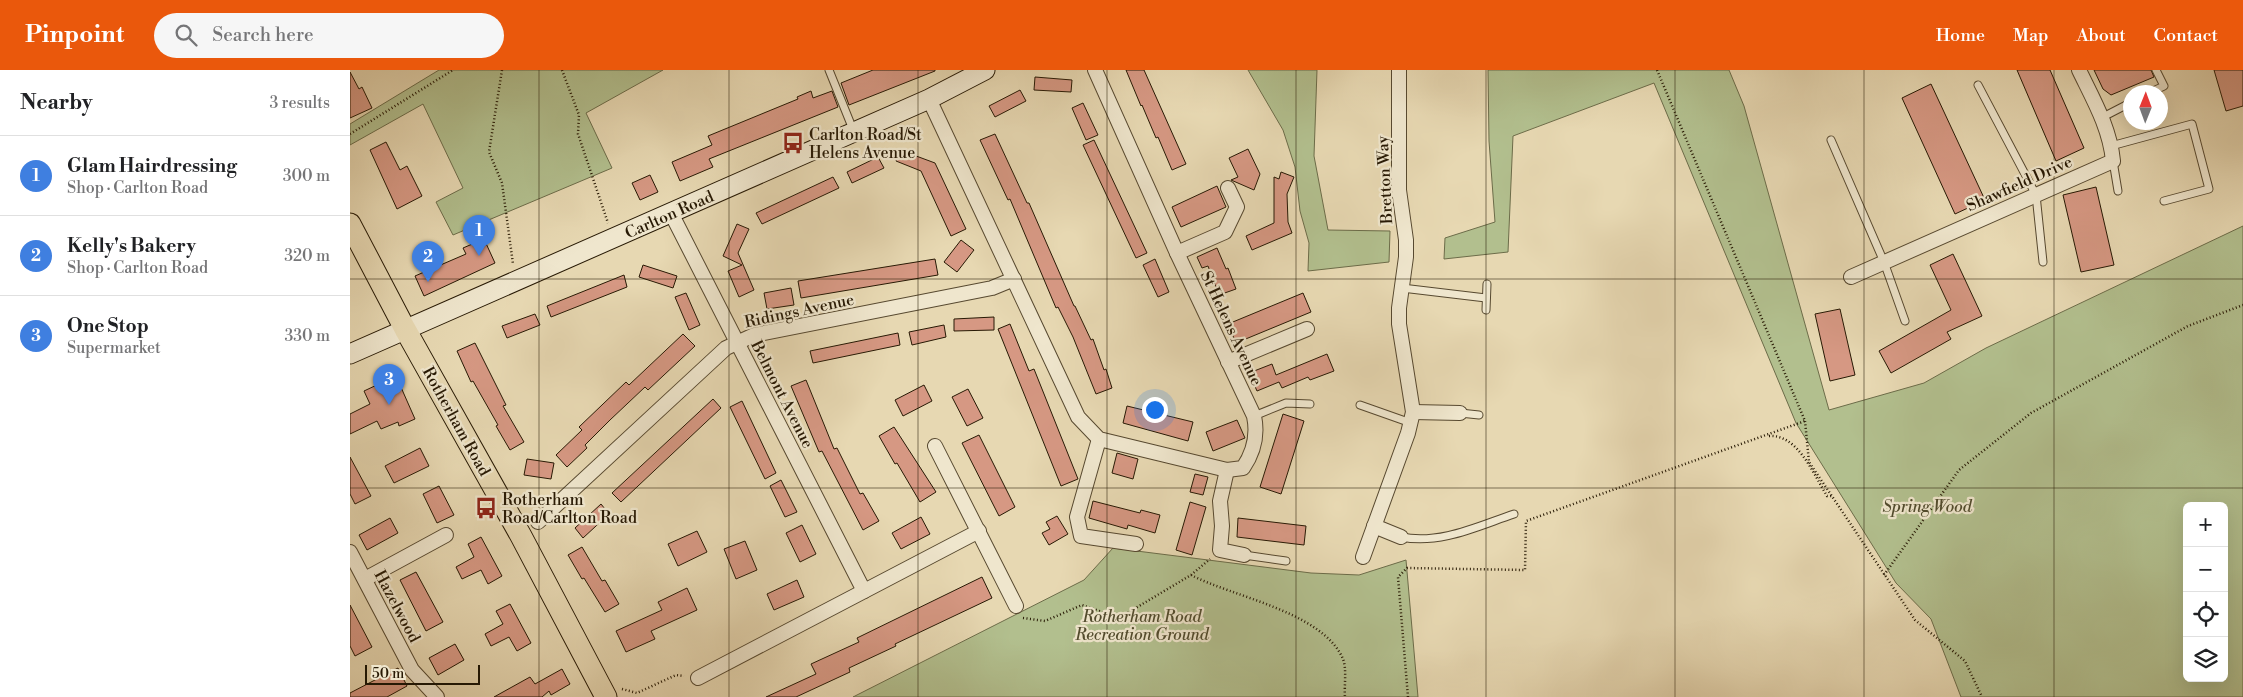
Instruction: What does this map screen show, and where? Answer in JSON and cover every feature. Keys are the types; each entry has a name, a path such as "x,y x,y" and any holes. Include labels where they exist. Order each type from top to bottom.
{"main road":[{"name":"Carlton Road","path":"350,354 929,99 985,70"},
{"name":"Rotherham Road","path":"350,224 405,329 521,536 603,696"}],"street":[{"name":"St Helens Avenue","path":"1095,70 1177,253 1254,416 1257,430 1250,458 1242,468 1227,470"},
{"name":"Bretton Way","path":"1363,557 1412,418 1399,324 1406,240 1399,190 1399,70"},
{"path":"2079,70 2101,118 2111,146 2113,161"},
{"path":"929,99 1078,417 1099,438 1227,470 1220,501 1222,526 1220,550 1244,555"},
{"name":"Shawfield Drive","path":"1851,277 2113,161"},
{"path":"1177,253 1225,232 1237,207 1228,188"},
{"name":"Belmont Avenue","path":"671,213 864,591"},
{"name":"Ridings Avenue","path":"538,522 726,348 736,342 754,335 992,288 1014,279"},
{"path":"1228,362 1307,329"},
{"path":"1412,418 1460,413"},
{"path":"1099,438 1077,517 1080,536 1136,544"},
{"path":"935,446 1016,606"},
{"path":"1374,526 1401,537"},
{"path":"698,678 978,531"},
{"path":"365,579 446,535"},
{"name":"Hazelwood","path":"350,552 412,670 437,697"}],"lane":[{"path":"829,70 854,132"},
{"path":"2156,70 2164,85"},
{"path":"1978,85 2036,195 2043,262"},
{"path":"2101,118 2123,107"},
{"path":"2111,146 2192,124 2209,189 2164,201"},
{"path":"1831,140 1884,262 1905,320"},
{"path":"2113,161 2118,191"},
{"path":"1486,310 1487,284"},
{"path":"1402,288 1486,298"},
{"path":"1254,416 1286,403 1310,404"},
{"path":"1360,405 1412,418"},
{"path":"1460,413 1480,415"},
{"path":"1401,537 1413,540 1443,537 1514,514"},
{"path":"1244,555 1286,561"}],"path":[{"path":"350,134 453,70"},
{"path":"502,70 489,152 502,183 515,281"},
{"path":"562,70 579,116 578,134 613,238"},
{"path":"1657,70 1805,421 1809,462 1914,620 1965,661 1982,697"},
{"path":"1884,575 1959,470 2031,413 2188,326 2243,305"},
{"path":"1408,697 1398,577 1402,570 1407,568 1525,570 1526,521 1805,421"},
{"path":"1766,436 1783,437 1793,444 1827,496 1832,496"},
{"path":"1016,606 1020,618 1045,621 1082,605 1119,618 1191,575 1220,550"},
{"path":"1191,575 1303,620 1322,632 1334,643 1344,660 1345,697"},
{"path":"603,696 617,687 636,695 676,675 698,678"}],"green space":[{"path":"439,70 663,70 586,113 612,168 453,235 436,202 463,188 423,104 350,145 350,124"},
{"path":"1248,70 1317,70 1314,156 1328,230 1390,231 1389,262 1308,271 1309,243 1300,211 1295,167 1283,130"},
{"name":"Spring Wood","path":"1488,70 1729,70 1744,106 1829,410 1924,383 1986,348 2243,226 2243,697 1961,697 1931,619 1896,583 1796,423 1654,83 1513,136 1508,252 1444,259 1445,238 1495,222 1489,141"},
{"name":"Rotherham Road Recreation Ground","path":"1113,548 1311,573 1359,575 1406,560 1418,697 853,697 1084,580"}],"building":[{"path":"873,70 935,71 849,105 841,83"},
{"path":"1126,70 1144,70 1186,164 1172,170"},
{"path":"2017,70 2050,70 2084,148 2056,161"},
{"path":"2094,70 2151,70 2154,77 2135,85 2123,85 2123,90 2111,95 2103,89"},
{"path":"2214,70 2243,70 2243,106 2226,111"},
{"path":"350,72 359,89 362,87 372,108 350,118"},
{"path":"1035,77 1072,80 1071,92 1034,90"},
{"path":"1931,84 1985,200 1955,214 1902,98"},
{"path":"1020,90 1026,101 995,117 989,106"},
{"path":"811,91 813,98 832,91 838,107 709,159 713,167 680,181 672,162 712,145 708,136 798,99 797,97"},
{"path":"1083,103 1098,135 1086,140 1072,108"},
{"path":"995,134 1027,203 1029,203 1074,306 1091,340 1093,339 1112,388 1096,394 1073,337 1058,307 1056,308 1010,199 1008,200 980,140"},
{"path":"1094,140 1147,253 1136,258 1083,145"},
{"path":"386,142 400,170 407,166 422,196 397,209 370,150"},
{"path":"1248,149 1260,174 1254,190 1231,180 1238,177 1229,158"},
{"path":"900,150 935,163 966,229 951,236 921,171 896,161"},
{"path":"878,157 884,168 852,183 847,172"},
{"path":"1281,172 1294,177 1287,194 1288,222 1292,233 1252,250 1246,236 1274,223 1274,177 1279,179"},
{"path":"650,175 658,192 640,200 632,183"},
{"path":"833,177 839,188 762,224 756,213"},
{"path":"1217,186 1226,207 1181,227 1172,207"},
{"path":"2096,187 2114,265 2081,272 2063,195"},
{"path":"737,224 749,229 738,253 754,290 739,297 728,271 742,265 723,256"},
{"path":"484,239 495,263 424,296 415,276 466,254 463,248"},
{"path":"961,240 974,250 957,272 944,262"},
{"path":"1217,248 1226,269 1228,268 1236,289 1219,295 1208,266 1202,268 1197,257"},
{"path":"1953,254 1982,316 1947,332 1951,339 1891,373 1879,351 1951,310 1930,265"},
{"path":"935,259 938,275 801,298 798,281"},
{"path":"1155,259 1169,292 1158,297 1143,265"},
{"path":"643,265 677,276 673,288 639,277"},
{"path":"624,275 627,287 551,317 547,306"},
{"path":"791,288 794,305 767,309 764,293"},
{"path":"686,293 700,325 689,330 675,297"},
{"path":"1303,293 1311,312 1236,343 1228,324"},
{"path":"1840,309 1855,375 1830,381 1815,314"},
{"path":"535,314 540,325 507,338 502,326"},
{"path":"994,317 994,330 954,331 954,319"},
{"path":"1010,324 1029,371 1034,369 1078,479 1061,486 998,329"},
{"path":"944,325 946,337 912,345 909,332"},
{"path":"898,333 900,345 813,363 810,351"},
{"path":"683,334 695,346 648,390 645,387 610,420 585,445 587,448 567,467 556,455 582,430 579,427 626,382 629,385"},
{"path":"475,343 506,405 503,406 524,442 510,450 473,381 471,382 457,351"},
{"path":"1327,354 1334,371 1310,380 1308,377 1282,388 1279,382 1257,391 1249,373 1272,364 1276,375"},
{"path":"396,376 415,419 399,426 398,422 381,429 377,421 350,434 350,414 370,404 364,391"},
{"path":"806,380 834,449 837,448 860,494 863,493 879,521 863,530 822,451 819,452 791,386"},
{"path":"924,385 932,401 903,416 895,400"},
{"path":"968,389 983,418 967,426 952,397"},
{"path":"713,399 721,408 621,502 612,493"},
{"path":"742,401 776,473 765,479 730,407"},
{"path":"1127,406 1193,422 1188,441 1123,423"},
{"path":"1283,414 1304,421 1281,494 1260,487"},
{"path":"1237,420 1245,438 1213,451 1206,432"},
{"path":"894,427 936,492 920,502 879,436"},
{"path":"979,435 1015,507 999,516 962,443"},
{"path":"420,448 429,466 394,483 385,466"},
{"path":"1117,453 1138,459 1133,479 1112,473"},
{"path":"350,457 371,496 355,504 350,494"},
{"path":"527,459 554,463 551,479 524,475"},
{"path":"1195,474 1208,477 1203,495 1190,492"},
{"path":"781,480 797,512 785,517 770,486"},
{"path":"439,486 454,515 437,523 423,494"},
{"path":"1093,501 1140,513 1141,510 1160,515 1155,533 1128,525 1127,529 1089,518"},
{"path":"1190,502 1206,507 1192,555 1176,550"},
{"path":"601,504 609,514 583,538 575,528"},
{"path":"1057,516 1068,534 1049,545 1042,533 1050,529 1046,522"},
{"path":"921,517 930,534 901,549 892,533"},
{"path":"390,518 398,533 367,550 359,535"},
{"path":"1238,518 1306,526 1304,545 1237,537"},
{"path":"802,525 816,554 800,562 786,533"},
{"path":"697,531 707,552 678,566 668,544"},
{"path":"481,537 502,576 488,584 481,570 462,579 456,567 474,557 468,544"},
{"path":"745,541 757,570 736,579 724,549"},
{"path":"582,547 602,581 605,580 619,604 605,612 568,555"},
{"path":"416,572 443,622 426,631 400,580"},
{"path":"982,577 992,598 895,644 896,646 849,668 850,672 796,697 766,697 816,674 811,664 859,642 857,638"},
{"path":"797,580 804,597 774,610 767,594"},
{"path":"687,588 697,610 651,631 655,639 626,652 616,631 662,610 658,602"},
{"path":"510,604 531,643 517,651 509,637 491,646 485,634 503,624 496,611"},
{"path":"350,605 372,647 355,656 350,646"},
{"path":"455,644 464,660 438,675 429,658"},
{"path":"398,668 407,686 387,697 350,697 350,693"},
{"path":"562,669 570,684 551,695 549,691 542,697 494,697 530,677 535,684"}],"place":[{"name":"Carlton Road/St Helens Avenue","path":"793,143"},
{"name":"Glam Hairdressing","path":"479,256"},
{"name":"Kelly's Bakery","path":"428,282"},
{"name":"One Stop","path":"389,405"},
{"name":"Rotherham Road/Carlton Road","path":"486,508"}]}
